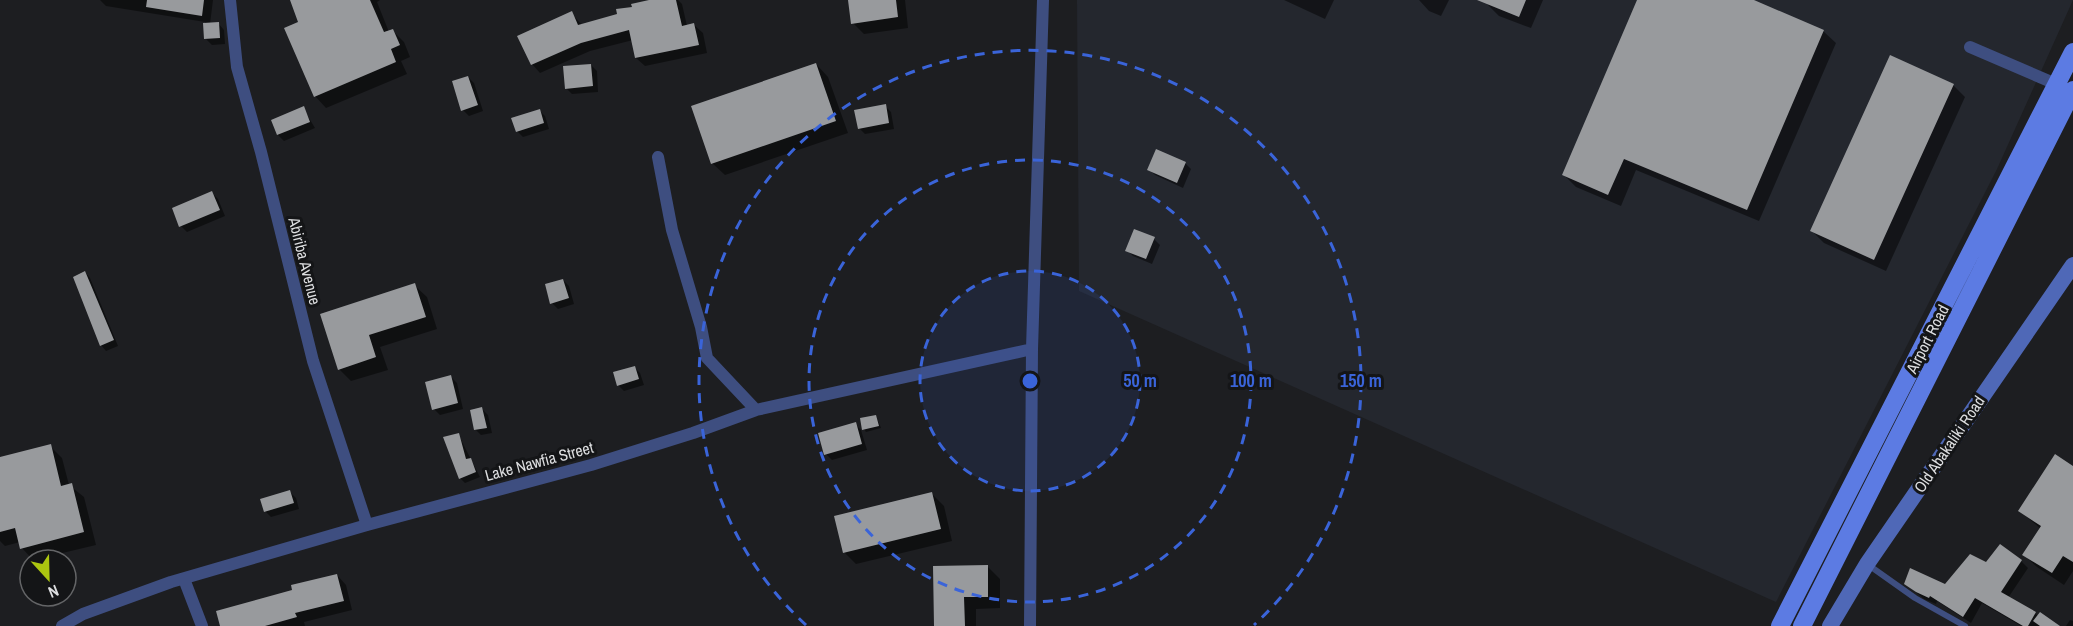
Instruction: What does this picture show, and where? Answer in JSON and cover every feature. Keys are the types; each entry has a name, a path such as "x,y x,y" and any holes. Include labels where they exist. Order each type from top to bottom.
{"main road":[{"name":"Airport Road","path":"1802,626 2069,90 2073,52"},
{"name":"Airport Road","path":"1780,626 2069,90"},
{"name":"Old Abakaliki Road","path":"1830,626 1867,564 2073,265"}],"street":[{"name":"Abiriba Avenue","path":"230,0 237,67 261,152 313,361 367,525"},
{"path":"1030,626 1032,350 1044,0"},
{"path":"1970,47 2069,90"},
{"path":"658,157 672,230 701,327 707,358 756,410"},
{"name":"Lake Nawfia Street","path":"62,626 83,614 184,579 367,525 591,465 693,433 756,410 1032,350"},
{"path":"184,579 202,626"}],"lane":[{"path":"1867,564 1915,598 1965,626"}],"shaded area":[{"path":"1077,0 2073,0 1997,169 1776,602 1079,291"}],"building":[{"path":"147,0 204,0 202,16 146,7"},
{"path":"290,0 370,0 384,32 393,29 400,45 391,49 396,62 314,97 284,28 298,22"},
{"path":"649,0 676,0 682,26 694,23 699,45 635,58 629,30 581,43 531,65 517,36 572,11 578,25 617,14 616,9 632,7 631,4"},
{"path":"848,0 896,0 898,17 851,24"},
{"path":"1477,0 1526,0 1519,17"},
{"path":"1637,0 1754,0 1824,30 1747,210 1624,159 1608,195 1562,175"},
{"path":"219,22 220,38 204,39 203,23"},
{"path":"1890,55 1954,84 1874,260 1810,231"},
{"path":"816,63 836,121 711,164 691,106"},
{"path":"591,64 593,86 565,89 563,66"},
{"path":"468,76 478,105 461,111 452,81"},
{"path":"886,104 889,123 858,129 854,110"},
{"path":"304,106 310,122 277,135 271,120"},
{"path":"540,109 544,123 516,132 511,118"},
{"path":"1156,149 1186,162 1177,183 1147,170"},
{"path":"212,191 220,210 179,227 172,208"},
{"path":"1134,229 1155,237 1146,259 1125,251"},
{"path":"85,271 114,340 100,346 73,277"},
{"path":"563,279 569,298 550,304 545,284"},
{"path":"415,283 426,317 369,335 376,357 338,370 320,314"},
{"path":"635,366 639,379 617,386 613,372"},
{"path":"451,375 458,403 432,410 425,382"},
{"path":"482,407 487,428 474,430 470,410"},
{"path":"876,415 879,426 862,430 860,418"},
{"path":"856,422 862,444 824,455 818,433"},
{"path":"459,433 466,459 471,458 476,472 459,479 443,437"},
{"path":"51,444 61,486 72,483 84,532 20,548 15,528 0,532 0,457"},
{"path":"2055,454 2073,466 2073,562 2063,556 2052,573 2022,555 2041,526 2018,511"},
{"path":"290,490 294,503 264,512 260,499"},
{"path":"932,492 941,529 843,553 834,516"},
{"path":"2000,544 2022,560 2001,592 2036,612 2028,626 2023,626 1975,598 1963,617 1930,596 1929,598 1916,592 1904,584 1910,568 1945,584 1970,554 1986,562"},
{"path":"988,565 988,597 964,597 965,626 934,626 933,566"},
{"path":"337,574 344,601 295,613 297,617 265,626 220,626 216,611 292,590 291,585"},
{"path":"2040,612 2060,626 2040,626 2033,621"}]}
